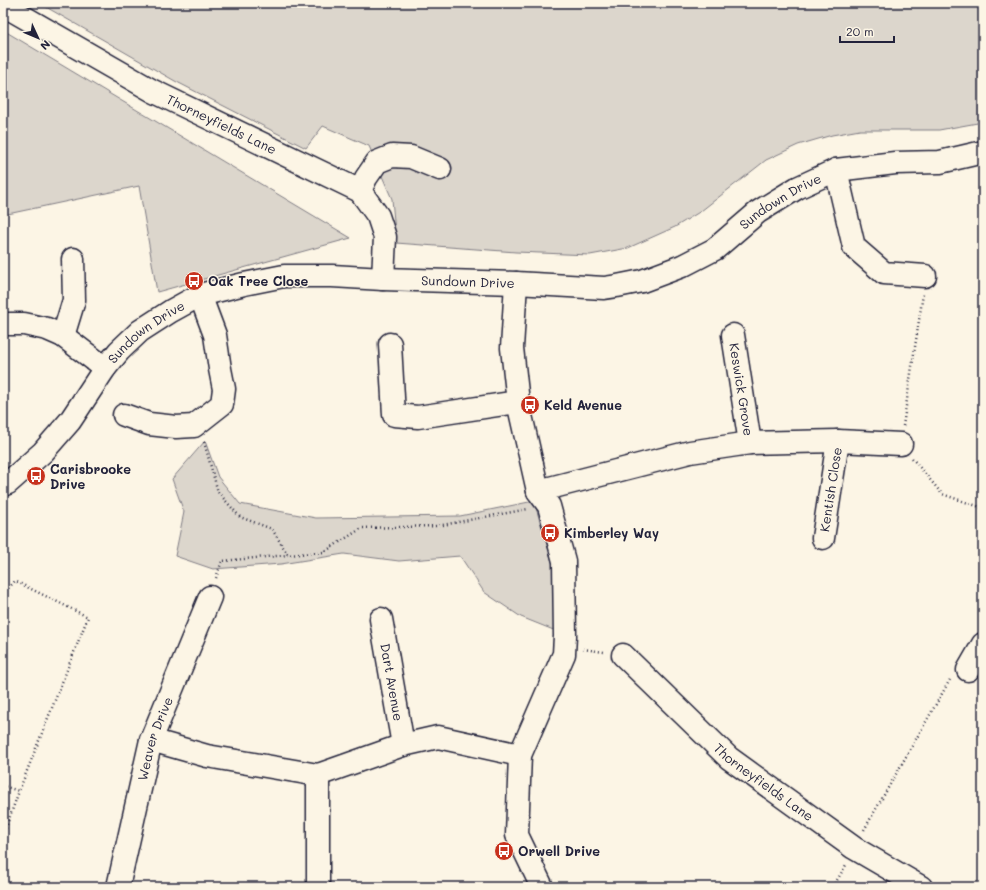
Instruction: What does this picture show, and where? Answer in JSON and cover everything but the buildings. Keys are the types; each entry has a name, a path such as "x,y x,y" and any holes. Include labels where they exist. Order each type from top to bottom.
{"street":[{"name":"Thorneyfields Lane","path":"3,5 153,91 360,191 378,216 385,237 383,279"},
{"name":"Sundown Drive","path":"3,485 43,452 70,421 105,368 119,351 140,331 171,311 200,295 284,276 332,276 604,288 617,286 642,281 682,266 715,249 758,212 797,188 836,170 895,163 940,162 983,152"},
{"path":"360,191 366,178 377,162 392,156 411,157 440,170"},
{"path":"836,170 854,247 884,273 925,276"},
{"path":"63,336 74,300 73,259"},
{"path":"516,283 512,348 518,402 544,498 564,561 564,654 520,755 517,835 542,887"},
{"path":"124,415 149,424 176,427 194,426 222,404 224,389 215,335 200,295"},
{"path":"3,324 24,324 47,329 63,336 105,368"},
{"name":"Keswick Grove","path":"733,335 750,443"},
{"path":"390,344 394,415 418,417 518,402"},
{"path":"544,498 690,452 750,443 838,441 900,444"},
{"name":"Kentish Close","path":"823,538 838,441"},
{"name":"Weaver Drive","path":"118,887 151,740 210,597"},
{"name":"Dart Avenue","path":"381,619 403,745"},
{"path":"968,670 983,644"},
{"name":"Thorneyfields Lane","path":"623,655 729,758 854,848 921,887"},
{"path":"151,740 207,756 318,776 403,745 438,737 520,755"},
{"path":"318,776 318,887"}],"path":[{"path":"925,276 900,444 942,494 983,508"},
{"path":"198,422 218,492 240,517 272,529 288,555"},
{"path":"210,597 222,561 324,552 362,528 437,526 544,498"},
{"path":"3,594 15,581 88,617 19,791 3,836"},
{"path":"564,646 623,655"},
{"path":"833,887 845,868 854,848 893,778 957,668 968,670"},
{"path":"3,786 19,791"}],"shaded area":[{"path":"39,3 983,3 983,122 939,130 860,130 832,135 798,145 766,160 701,211 675,227 628,248 590,255 516,252 396,243 392,199 369,146 323,126 306,148 175,81"},
{"path":"3,30 351,238 157,292 139,186 3,215"},
{"path":"205,441 218,477 240,504 316,518 460,516 534,501 554,569 556,631 521,617 484,592 460,556 399,561 344,554 281,564 213,569 175,556 184,512 172,479"}],"place":[{"name":"Oak Tree Close","path":"194,281"},
{"name":"Keld Avenue","path":"530,405"},
{"name":"Carisbrooke Drive","path":"36,476"},
{"name":"Kimberley Way","path":"550,533"},
{"name":"Orwell Drive","path":"504,851"}]}
